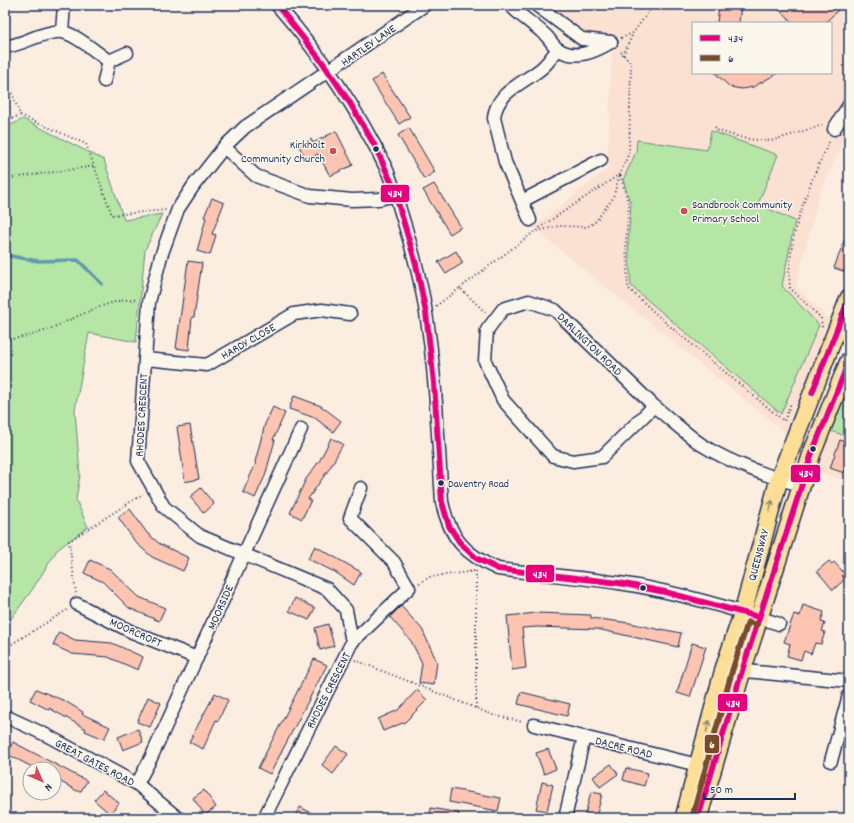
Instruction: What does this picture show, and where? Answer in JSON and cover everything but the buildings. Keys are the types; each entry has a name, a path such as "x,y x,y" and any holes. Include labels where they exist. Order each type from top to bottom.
{"highway":[{"name":"QUEENSWAY","path":"684,818 697,764 724,668 743,612 779,480 848,305"},
{"name":"QUEENSWAY","path":"698,818 714,769 742,671 812,453 849,360"}],"street":[{"path":"62,32 64,5"},
{"path":"278,5 306,37 330,71 353,108 386,169 396,195 417,264 426,313 442,502 445,515 457,539 479,567 619,583 665,592 743,612 779,624"},
{"name":"HARTLEY LANE","path":"330,71 425,5"},
{"path":"510,5 518,14 544,33 558,49 567,53 587,54 611,42 582,39 536,5"},
{"path":"5,47 48,34 62,32 79,40 109,61"},
{"path":"530,220 505,162 494,118 494,111 503,96 543,67 558,49"},
{"path":"109,61 128,53"},
{"path":"104,81 109,61"},
{"name":"RHODES CRESCENT","path":"264,818 352,642 346,610 327,590 200,536 164,507 138,461 149,302 161,256 178,209 194,184 224,147 245,127 330,71"},
{"path":"834,129 849,105"},
{"path":"224,147 256,176 310,196 352,200 378,199 396,195"},
{"path":"522,201 601,160"},
{"name":"DARLINGTON ROAD","path":"654,406 602,457 573,461 553,456 502,400 485,361 487,330 503,309 529,301 555,310 654,406 703,445 779,480 802,485"},
{"name":"HARDY CLOSE","path":"145,359 207,365 294,314 322,310 350,314"},
{"name":"MOORSIDE","path":"138,784 197,658 300,429"},
{"path":"352,642 409,588 394,562 350,518 361,488"},
{"name":"MOORCROFT","path":"77,604 132,632 197,658"},
{"path":"724,668 849,681"},
{"path":"831,762 849,694"},
{"name":"GREAT GATES ROAD","path":"5,716 46,735 138,784 178,818"},
{"name":"DACRE ROAD","path":"534,725 714,769"},
{"path":"565,818 584,737"}],"path":[{"path":"623,55 633,33"},
{"path":"5,74 20,115 86,144 112,215 178,209"},
{"path":"5,122 20,115"},
{"path":"715,127 718,132 747,139 771,141 816,125 827,124 834,129 813,175 799,218 788,273 790,288 820,318 822,332"},
{"path":"5,179 95,166"},
{"path":"536,231 558,226 587,227 595,222 613,198 620,174 629,205 626,242 628,288 666,323 784,421 793,400"},
{"path":"426,313 460,288 494,321"},
{"path":"5,340 23,337 47,330 118,300 149,302"},
{"path":"5,648 77,604 70,541 153,488"},
{"path":"409,588 430,577 479,567 476,708"},
{"path":"345,656 493,715 534,725"}],"shaded area":[{"name":"Sandbrook Community Primary School","path":"528,5 849,5 849,130 819,195 796,286 832,323 788,435 533,228 607,169 612,51 606,47 582,47"},
{"path":"827,430 849,437 849,470 845,480 811,470"}],"green space":[{"path":"23,119 104,160 124,220 162,214 145,250 136,342 89,333 75,410 80,475 76,500 88,527 57,550 32,590 5,627 5,128"},
{"path":"711,131 778,155 758,204 795,221 782,286 819,325 781,414 631,286 628,241 631,205 623,180 636,152 637,140 707,150"},
{"path":"849,385 849,437 831,431"}],"waterway":[{"path":"5,255 38,261 78,260 102,284"}],"transit line":[{"name":"434","path":"277,5 323,63 350,103 375,146 393,186 416,264 426,313 434,383 442,502 449,526 461,544 476,558 498,569 619,583 665,592 759,617"},
{"name":"434","path":"812,393 849,298"},
{"name":"434","path":"698,818 742,671 812,453 849,361"},
{"name":"6","path":"692,818 732,671 748,622 757,625"}],"place":[{"name":"Kirkholt Community Church","path":"333,151"},
{"name":"Sandbrook Community Primary School","path":"684,211"},
{"name":"Daventry Road","path":"441,483"}]}
